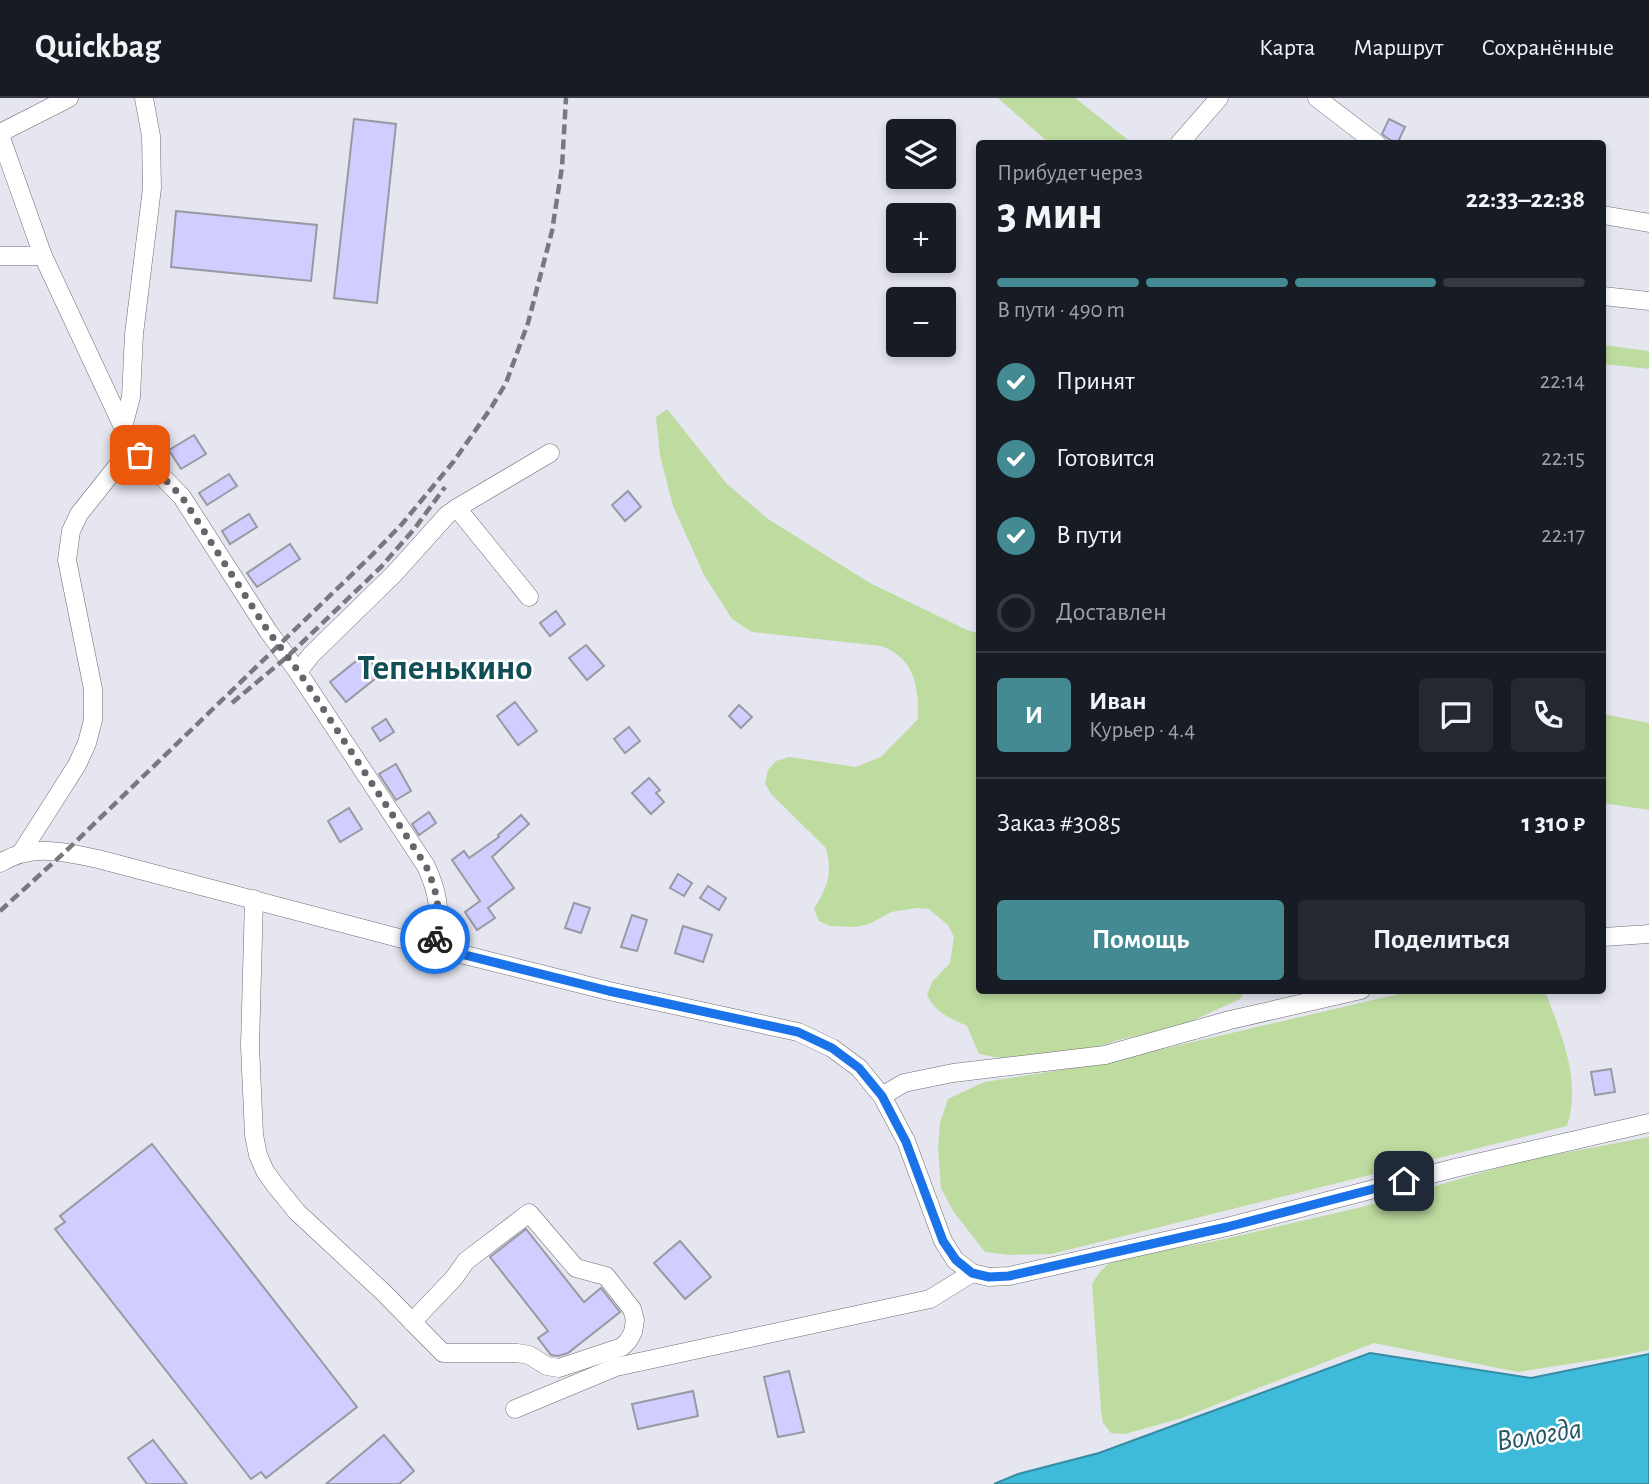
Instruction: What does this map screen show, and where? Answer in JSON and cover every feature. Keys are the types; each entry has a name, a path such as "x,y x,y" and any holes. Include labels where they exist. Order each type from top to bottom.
{"street":[{"path":"69,98 0,134 43,256 125,435 182,497 268,631 299,672 426,866 439,909 433,947"},
{"path":"21,853 76,765 87,743 93,720 93,689 67,559 71,531 79,514 118,465 125,435 152,188 151,136 144,98"},
{"path":"1182,140 1219,98"},
{"path":"1317,98 1372,140"},
{"path":"1606,216 1649,223"},
{"path":"0,256 43,256"},
{"path":"1606,296 1649,301"},
{"path":"299,672 311,655 394,574 438,523 457,508 550,453"},
{"path":"457,508 529,597"},
{"path":"0,863 21,853 37,850 65,852 609,991 798,1032 832,1048 859,1068 882,1096 906,1142 943,1241 956,1260 972,1273 989,1277 1009,1276 1227,1227 1455,1168 1649,1123"},
{"path":"254,899 250,1046 254,1135 258,1155 270,1178 297,1212 383,1292 412,1322 443,1353 517,1353 530,1355 547,1366 559,1368 622,1347 633,1332 635,1320 632,1309 606,1276 576,1268 529,1213 466,1261 454,1278 412,1322"},
{"path":"1606,937 1649,934"},
{"path":"882,1096 904,1083 953,1073 1105,1055 1230,1020 1344,994"},
{"path":"515,1409 616,1367 930,1300 972,1273"}],"green space":[{"path":"998,98 1075,98 1128,140 1046,140"},
{"path":"1606,345 1649,351 1649,369 1606,364"},
{"path":"667,409 727,484 768,519 870,583 976,633 976,994 1243,994 1240,999 1181,1026 1118,1040 1070,1057 1017,1061 979,1054 967,1026 939,1011 927,995 932,982 950,963 954,937 948,925 929,909 891,912 869,924 856,927 830,926 819,921 814,909 828,880 826,848 771,794 765,783 768,770 776,761 789,757 856,767 881,757 918,719 913,675 901,658 881,646 752,632 732,619 704,575 673,506 660,456 656,417"},
{"path":"1606,715 1649,723 1649,810 1606,803"},
{"path":"1399,994 1546,994 1568,1057 1571,1109 1567,1126 1051,1254 1010,1255 985,1252 953,1211 941,1188 938,1149 940,1123 948,1099 984,1082 1098,1064"},
{"path":"1649,1137 1649,1350 1518,1372 1374,1343 1182,1418 1125,1434 1111,1433 1103,1423 1092,1284 1108,1264 1134,1255 1211,1242 1358,1208 1526,1160"}],"water":[{"name":"Вологда","path":"1370,1353 1531,1378 1649,1354 1649,1484 994,1484 1018,1474 1099,1453"}],"building":[{"path":"354,119 396,124 377,303 334,298"},
{"path":"1389,119 1405,127 1399,140 1390,140 1382,134"},
{"path":"176,211 317,225 311,281 171,267"},
{"path":"194,435 206,454 181,469 169,450"},
{"path":"229,474 237,486 207,505 199,493"},
{"path":"628,491 641,507 625,521 612,505"},
{"path":"249,514 257,527 230,544 222,531"},
{"path":"290,544 300,559 257,587 247,573"},
{"path":"556,611 565,624 550,636 540,623"},
{"path":"586,645 604,666 587,680 569,658"},
{"path":"365,654 381,674 346,702 330,682"},
{"path":"515,702 537,731 518,745 497,716"},
{"path":"739,705 752,717 741,728 729,716"},
{"path":"386,719 394,732 380,741 372,728"},
{"path":"629,727 640,741 625,753 614,739"},
{"path":"396,764 411,791 396,800 379,774"},
{"path":"649,778 660,790 656,793 664,802 651,814 632,793"},
{"path":"349,808 362,829 340,842 328,821"},
{"path":"429,812 436,823 419,835 412,824"},
{"path":"521,815 529,824 492,857 514,888 488,908 495,918 477,930 465,912 480,901 452,860 464,851 469,858 499,837 498,835"},
{"path":"678,874 692,883 684,896 670,888"},
{"path":"708,886 726,898 719,910 700,898"},
{"path":"574,903 590,908 581,933 565,928"},
{"path":"632,915 647,920 637,951 621,947"},
{"path":"683,926 712,935 703,962 675,953"},
{"path":"1611,1069 1615,1092 1595,1095 1591,1072"},
{"path":"152,1144 357,1407 266,1478 261,1472 251,1479 55,1229 65,1222 60,1216"},
{"path":"526,1229 584,1302 601,1288 620,1312 568,1353 558,1356 551,1355 538,1338 548,1331 490,1257"},
{"path":"680,1241 711,1277 685,1299 654,1263"},
{"path":"789,1371 804,1432 778,1437 764,1377"},
{"path":"693,1391 698,1416 638,1429 632,1404"},
{"path":"384,1435 414,1471 399,1484 326,1484"},
{"path":"153,1440 187,1484 147,1484 128,1458"}],"railway":[{"path":"0,911 65,852 371,556 402,524 454,461 491,408 506,383 528,323 552,231 562,167 566,98"},
{"path":"232,703 287,657 381,567 415,528 445,487"}],"way so far":[{"path":"140,455 182,497 268,631 299,672 426,866 438,898 439,920 435,939"}],"district":[{"name":"Тепенькино","path":"445,667"}],"route":[{"path":"435,939 433,947 609,991 798,1032 832,1048 859,1068 882,1096 906,1142 943,1241 956,1260 972,1273 989,1277 1009,1276 1203,1232 1404,1181"}]}
